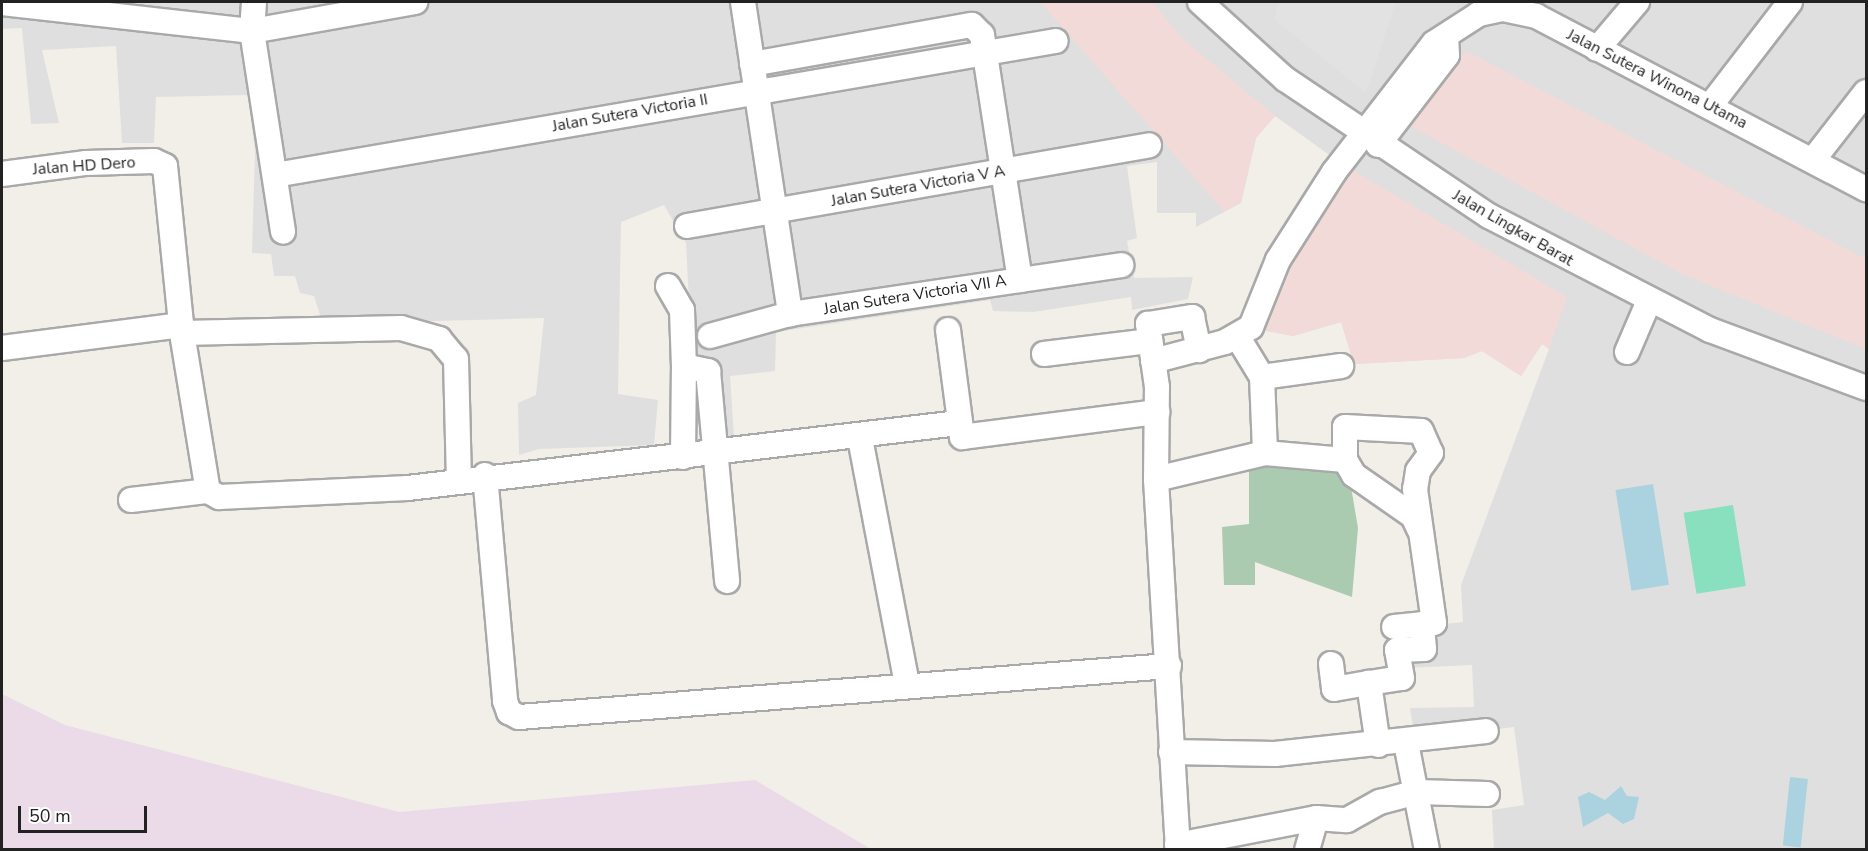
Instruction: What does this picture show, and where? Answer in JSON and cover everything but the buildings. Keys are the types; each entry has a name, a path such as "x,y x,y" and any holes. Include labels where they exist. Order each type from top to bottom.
{"street":[{"path":"254,2 252,31 284,232"},
{"path":"2,3 252,31 415,2"},
{"path":"743,2 790,314"},
{"name":"Jalan Lingkar Barat","path":"1200,2 1285,79 1371,140 1489,216 1649,301 1866,388"},
{"path":"1597,49 1637,2"},
{"path":"1710,106 1790,2"},
{"name":"Jalan Sutera Winona Utama","path":"1238,336 1251,327 1278,260 1371,140 1447,55 1446,37 1460,22 1503,9 1536,16 1866,189"},
{"path":"752,64 972,25 982,35 1020,280"},
{"name":"Jalan Sutera Victoria II","path":"275,175 1056,41"},
{"path":"1813,160 1866,92"},
{"name":"Jalan Sutera Victoria V A","path":"687,226 1149,145"},
{"name":"Jalan HD Dero","path":"2,174 86,163 154,161 165,166 182,329"},
{"name":"Jalan Sutera Victoria VII A","path":"710,336 790,314 1121,265"},
{"path":"668,286 682,310 683,457"},
{"path":"1627,352 1649,301"},
{"path":"1200,350 1192,317 1148,324 1157,412 1156,479 1169,666 1177,847 1316,818 1347,820 1380,802 1417,792 1487,794"},
{"path":"2,348 182,329 401,328 440,339 456,359 459,478"},
{"path":"182,329 208,492"},
{"path":"948,330 962,437 1157,412"},
{"path":"1044,354 1200,350 1238,336 1262,377 1265,453"},
{"path":"684,366 707,368 727,581"},
{"path":"1262,377 1341,366"},
{"path":"131,500 208,492 240,500 408,489 484,475 714,454 860,438 959,423"},
{"path":"1394,627 1434,623 1419,529 1416,480 1431,453 1427,435 1345,427 1345,460 1354,475 1413,516 1419,529"},
{"path":"860,438 906,684"},
{"path":"1156,479 1265,453 1345,460"},
{"path":"484,475 508,712 572,715 906,684 1169,666"},
{"path":"1331,664 1334,689 1401,678 1397,650 1424,649 1422,624"},
{"path":"1369,683 1378,745"},
{"path":"1172,752 1275,754 1406,742 1486,731"},
{"path":"1406,742 1427,849"},
{"path":"1307,849 1316,818"}],"shaded area":[{"path":"2,2 1866,2 1866,849 1494,849 1492,810 1524,805 1514,727 1415,739 1410,708 1474,707 1472,665 1404,668 1425,626 1463,622 1461,585 1549,349 1542,344 1521,376 1482,351 1464,358 1354,364 1341,322 1293,336 1257,329 1278,297 1295,250 1349,169 1275,116 1256,138 1241,203 1196,227 1196,213 1157,213 1157,162 1127,166 1137,238 1127,241 1134,278 1193,277 1188,299 1132,310 1131,297 1033,312 993,311 990,300 776,332 775,371 730,376 734,438 720,439 712,360 692,358 686,243 664,205 621,222 618,394 658,400 654,445 539,449 519,455 518,403 536,395 544,318 323,324 314,296 300,293 295,276 274,276 271,254 252,253 255,151 248,95 156,97 154,143 122,143 116,46 42,50 59,123 31,124 22,28 2,29"},
{"path":"1040,2 1152,2 1183,39 1275,116 1256,138 1241,203 1224,211"},
{"path":"1279,2 1396,2 1366,93 1274,19"},
{"path":"1466,51 1866,259 1866,349 1682,274 1409,125"},
{"path":"1349,168 1567,297 1549,349 1542,344 1521,376 1482,351 1464,358 1354,364 1341,322 1293,336 1257,329 1278,297 1295,250"},
{"path":"2,694 65,725 399,812 755,780 871,849 2,849"}],"green space":[{"path":"1249,463 1348,469 1358,528 1352,597 1255,562 1255,585 1224,585 1222,527 1249,524"},
{"path":"1733,505 1746,586 1696,594 1684,513"}],"water":[{"path":"1653,484 1669,585 1631,591 1615,490"},
{"path":"1790,777 1808,779 1801,848 1783,846"},
{"path":"1621,786 1627,796 1639,797 1634,819 1623,824 1608,813 1583,827 1578,797 1589,792 1605,800"}]}
